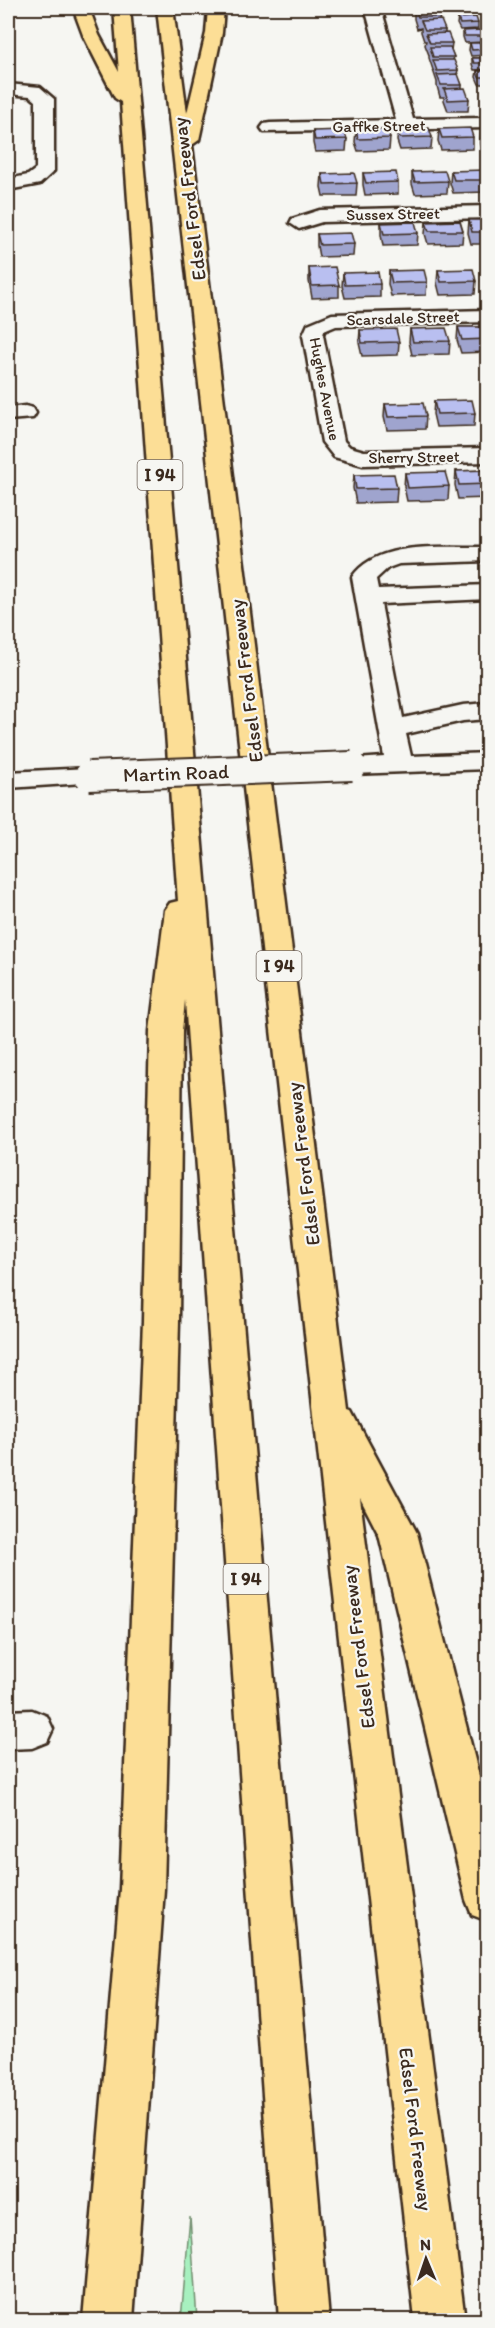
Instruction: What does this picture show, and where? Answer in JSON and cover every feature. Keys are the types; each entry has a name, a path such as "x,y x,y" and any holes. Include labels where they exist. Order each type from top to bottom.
{"highway":[{"path":"81,8 91,35 132,113"},
{"name":"I 94","path":"122,8 304,2320"},
{"name":"Edsel Ford Freeway","path":"165,8 185,160 375,1795 440,2320"},
{"path":"185,160 214,33 216,8"},
{"path":"108,2320 142,1889 151,1539 161,1321 166,1031 189,837"},
{"path":"331,1409 398,1533 488,1900"}],"street":[{"path":"373,8 406,125"},
{"path":"8,89 34,90 42,94 45,106 45,171 40,177 8,184"},
{"name":"Gaffke Street","path":"270,128 488,123"},
{"name":"Sussex Street","path":"299,223 320,216 488,212"},
{"name":"Scarsdale Street","path":"320,325 344,319 488,316"},
{"name":"Hughes Avenue","path":"320,325 313,335 333,442 342,452"},
{"name":"Sherry Street","path":"342,452 368,458 488,455"},
{"path":"399,764 364,577 380,563 396,557 488,554"},
{"path":"367,597 488,592"},
{"path":"392,729 454,715 488,711"},
{"name":"Martin Road","path":"8,780 488,761"}],"green space":[{"path":"190,2217 197,2320 181,2320"}],"building":[{"path":"415,8 436,8 440,17 418,17"},
{"path":"455,8 471,8 473,11 456,11"},
{"path":"476,17 478,23 460,24 458,18"},
{"path":"441,20 445,30 425,30 421,21"},
{"path":"481,30 483,36 465,36 463,31"},
{"path":"448,33 452,43 430,43 426,34"},
{"path":"470,43 488,43 488,49 472,50"},
{"path":"430,47 450,47 454,57 433,57"},
{"path":"472,58 488,58 488,63 474,63"},
{"path":"433,60 454,60 458,70 437,71"},
{"path":"477,71 488,71 488,77 479,77"},
{"path":"458,74 462,85 441,85 437,75"},
{"path":"465,88 469,99 448,100 444,89"},
{"path":"429,128 432,137 400,138 398,129"},
{"path":"470,128 473,137 442,138 439,129"},
{"path":"387,129 390,138 358,139 356,130"},
{"path":"481,129 488,129 488,139 484,139"},
{"path":"344,130 347,139 315,140 313,131"},
{"path":"484,170 487,180 454,180 451,171"},
{"path":"445,171 448,181 415,182 412,172"},
{"path":"396,172 398,182 366,183 363,173"},
{"path":"354,173 357,183 324,184 322,174"},
{"path":"469,220 488,220 488,232 472,232"},
{"path":"460,221 463,231 429,231 426,222"},
{"path":"415,222 418,233 384,234 381,223"},
{"path":"351,233 354,244 320,245 317,234"},
{"path":"335,267 339,285 312,286 309,268"},
{"path":"483,268 488,268 488,280 487,280"},
{"path":"473,269 476,281 441,282 438,270"},
{"path":"424,270 427,282 392,283 389,271"},
{"path":"378,272 380,284 345,285 343,273"},
{"path":"458,327 488,327 488,339 462,340"},
{"path":"446,328 450,341 413,342 410,329"},
{"path":"396,329 399,342 362,343 360,330"},
{"path":"472,400 475,413 437,414 434,401"},
{"path":"482,400 488,400 488,413 486,413"},
{"path":"423,403 426,416 388,417 385,404"},
{"path":"488,470 488,484 459,485 456,471"},
{"path":"445,472 449,486 408,488 405,473"},
{"path":"394,474 397,488 356,489 354,475"}]}
